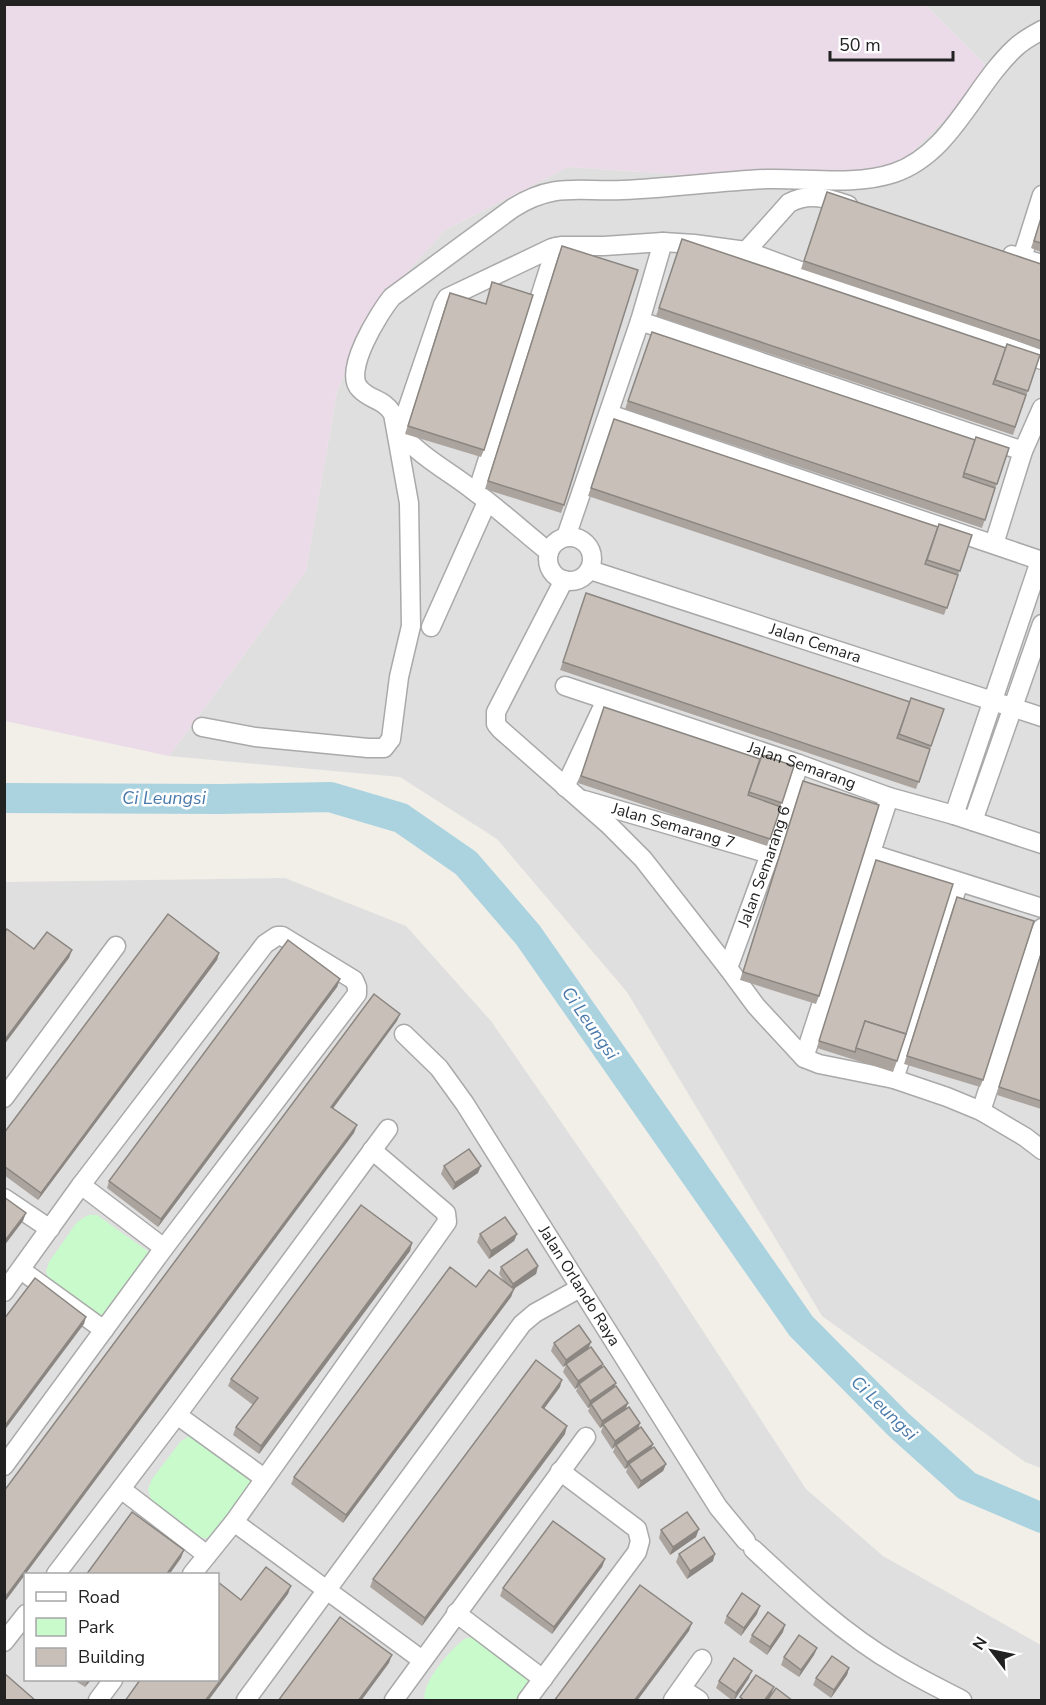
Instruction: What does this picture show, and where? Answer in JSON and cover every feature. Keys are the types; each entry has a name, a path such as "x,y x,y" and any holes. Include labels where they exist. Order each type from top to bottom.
{"street":[{"path":"202,726 255,737 368,748 384,748 391,738 399,676 411,626 409,503 393,414 384,402 366,395 358,388 354,381 354,371 373,325 381,310 392,297 513,208 531,197 549,191 621,190 767,180 869,178 893,173 918,162 932,150 951,130 990,76 1015,48 1041,30"},
{"path":"1022,258 1041,195"},
{"path":"746,252 789,203 804,196 820,196 865,210"},
{"path":"566,537 640,321 663,242"},
{"path":"549,552 407,440 403,434 404,419 447,298 556,247 663,242 746,252 1041,360"},
{"path":"431,627 482,497 556,247"},
{"path":"1000,251 1041,264"},
{"path":"640,321 1023,451"},
{"path":"994,544 1023,451 1041,408"},
{"path":"609,414 1041,561 954,815"},
{"path":"566,537 578,538 587,544 592,555 590,570 575,581 564,580 554,574 549,563 549,552 556,542 566,537"},
{"name":"Jalan Cemara","path":"590,570 1041,717"},
{"path":"564,580 496,712 495,718 500,729 608,824 643,859 756,1006 804,1058 819,1064 894,1079 981,1111 1025,1137 1041,1150"},
{"path":"973,821 1041,624"},
{"name":"Jalan Semarang","path":"565,686 799,764 889,797 954,815 1041,844"},
{"path":"572,793 606,700"},
{"name":"Jalan Semarang 6","path":"728,968 770,854 799,764"},
{"name":"Jalan Semarang 7","path":"572,793 770,854"},
{"path":"804,1058 889,797"},
{"path":"869,854 1041,908"},
{"path":"894,1079 958,882"},
{"path":"981,1111 1041,928"},
{"path":"4,1292 81,1185 265,944 282,936 354,980 357,994 164,1248 4,1466"},
{"path":"4,1098 116,946"},
{"name":"Jalan Orlando Raya","path":"404,1034 439,1068 465,1104 718,1507 750,1545 808,1600 849,1633 896,1665 962,1701"},
{"path":"58,1573 388,1129"},
{"path":"194,1573 234,1522 447,1222 446,1213 372,1150"},
{"path":"81,1185 164,1248"},
{"path":"4,1198 50,1229"},
{"path":"21,1270 104,1330"},
{"path":"246,1701 522,1324 535,1313 580,1287"},
{"path":"177,1415 264,1478"},
{"path":"400,1698 422,1660 585,1437"},
{"path":"527,1701 637,1552 640,1541 637,1529 560,1471"},
{"path":"121,1489 207,1555"},
{"path":"234,1522 422,1660"},
{"path":"456,1613 543,1679"},
{"path":"4,1642 24,1617"},
{"path":"699,1701 677,1695 702,1659"},
{"path":"98,1701 112,1681"}],"shaded area":[{"path":"5,5 925,5 993,73 895,169 837,185 568,167 445,230 372,311 337,391 306,571 169,756 5,721"},
{"path":"925,5 1041,5 1041,1468 1025,1462 822,1316 627,992 497,839 400,777 169,756 306,571 337,391 372,311 445,230 568,167 837,185 993,73"},
{"path":"285,878 406,926 491,1021 656,1259 806,1489 883,1556 1041,1645 1041,1700 5,1700 4,882"}],"green space":[{"path":"88,1215 97,1215 149,1252 152,1263 118,1315 100,1319 49,1282 46,1271 49,1262 77,1222"},
{"path":"193,1434 252,1473 254,1484 210,1538 200,1538 151,1500 148,1489 152,1479 181,1441"},
{"path":"466,1638 475,1638 526,1675 529,1686 523,1700 425,1700 427,1685 438,1666"}],"building":[{"path":"827,192 1041,264 1041,341 804,261"},
{"path":"1041,218 1041,243 1034,241"},
{"path":"682,239 1006,348 993,384 1026,395 1015,427 659,308"},
{"path":"562,246 638,270 564,505 488,481"},
{"path":"492,282 533,295 484,450 408,426 450,293 486,304"},
{"path":"652,332 975,440 963,477 995,488 985,520 628,401"},
{"path":"1007,344 1040,355 1028,391 995,380"},
{"path":"614,419 938,527 925,564 958,575 947,608 591,488"},
{"path":"976,437 1009,448 997,484 964,473"},
{"path":"939,524 972,535 960,571 927,560"},
{"path":"586,593 910,702 897,738 930,749 919,782 563,662"},
{"path":"911,698 944,709 931,746 899,734"},
{"path":"604,707 760,759 748,795 781,807 770,839 581,776"},
{"path":"762,755 794,766 782,803 749,792"},
{"path":"803,781 879,805 819,996 743,972"},
{"path":"876,860 953,884 906,1034 865,1021 855,1052 819,1041"},
{"path":"957,897 1034,921 983,1080 907,1056"},
{"path":"168,914 219,953 41,1193 4,1166 4,1133"},
{"path":"7,929 34,949 47,932 72,950 4,1041 4,933"},
{"path":"288,940 340,979 161,1219 109,1181"},
{"path":"1041,954 1041,1101 999,1087"},
{"path":"374,994 400,1014 331,1107 357,1125 4,1599 4,1491"},
{"path":"865,1021 906,1034 897,1061 856,1048"},
{"path":"469,1149 481,1166 455,1183 444,1166"},
{"path":"4,1197 26,1213 4,1242"},
{"path":"361,1205 412,1243 261,1446 236,1427 258,1398 231,1379"},
{"path":"505,1217 517,1234 491,1251 480,1234"},
{"path":"527,1249 538,1266 513,1284 501,1267"},
{"path":"450,1267 476,1287 489,1270 514,1289 346,1515 294,1477"},
{"path":"35,1278 86,1317 4,1427 4,1319"},
{"path":"579,1325 591,1342 566,1360 554,1343"},
{"path":"591,1347 603,1364 578,1381 566,1364"},
{"path":"536,1360 562,1380 542,1407 567,1426 425,1618 373,1579"},
{"path":"604,1366 616,1383 590,1401 579,1384"},
{"path":"616,1386 628,1403 602,1421 591,1404"},
{"path":"629,1407 640,1423 615,1441 603,1424"},
{"path":"641,1427 653,1444 627,1462 616,1445"},
{"path":"654,1447 666,1464 641,1481 629,1464"},
{"path":"132,1512 184,1550 167,1573 87,1573"},
{"path":"687,1512 699,1529 673,1547 661,1530"},
{"path":"553,1521 605,1559 554,1627 503,1588"},
{"path":"704,1537 715,1554 690,1571 679,1554"},
{"path":"266,1567 291,1586 205,1701 125,1701 139,1681 219,1681 219,1583 241,1600"},
{"path":"640,1585 692,1623 634,1701 554,1701"},
{"path":"742,1593 760,1606 744,1628 727,1616"},
{"path":"768,1612 785,1625 770,1647 752,1635"},
{"path":"340,1617 392,1655 358,1701 278,1701"},
{"path":"799,1635 817,1648 801,1670 784,1657"},
{"path":"832,1656 849,1668 834,1690 816,1678"},
{"path":"734,1658 752,1671 736,1693 719,1681"},
{"path":"4,1673 36,1701 4,1701"},
{"path":"756,1675 774,1687 764,1701 745,1701 740,1697"},
{"path":"776,1688 793,1701 767,1701"}],"waterway":[{"name":"Ci Leungsi","path":"4,798 330,797 401,818 466,863 528,935 801,1326 899,1425 967,1486 1042,1518"}]}
